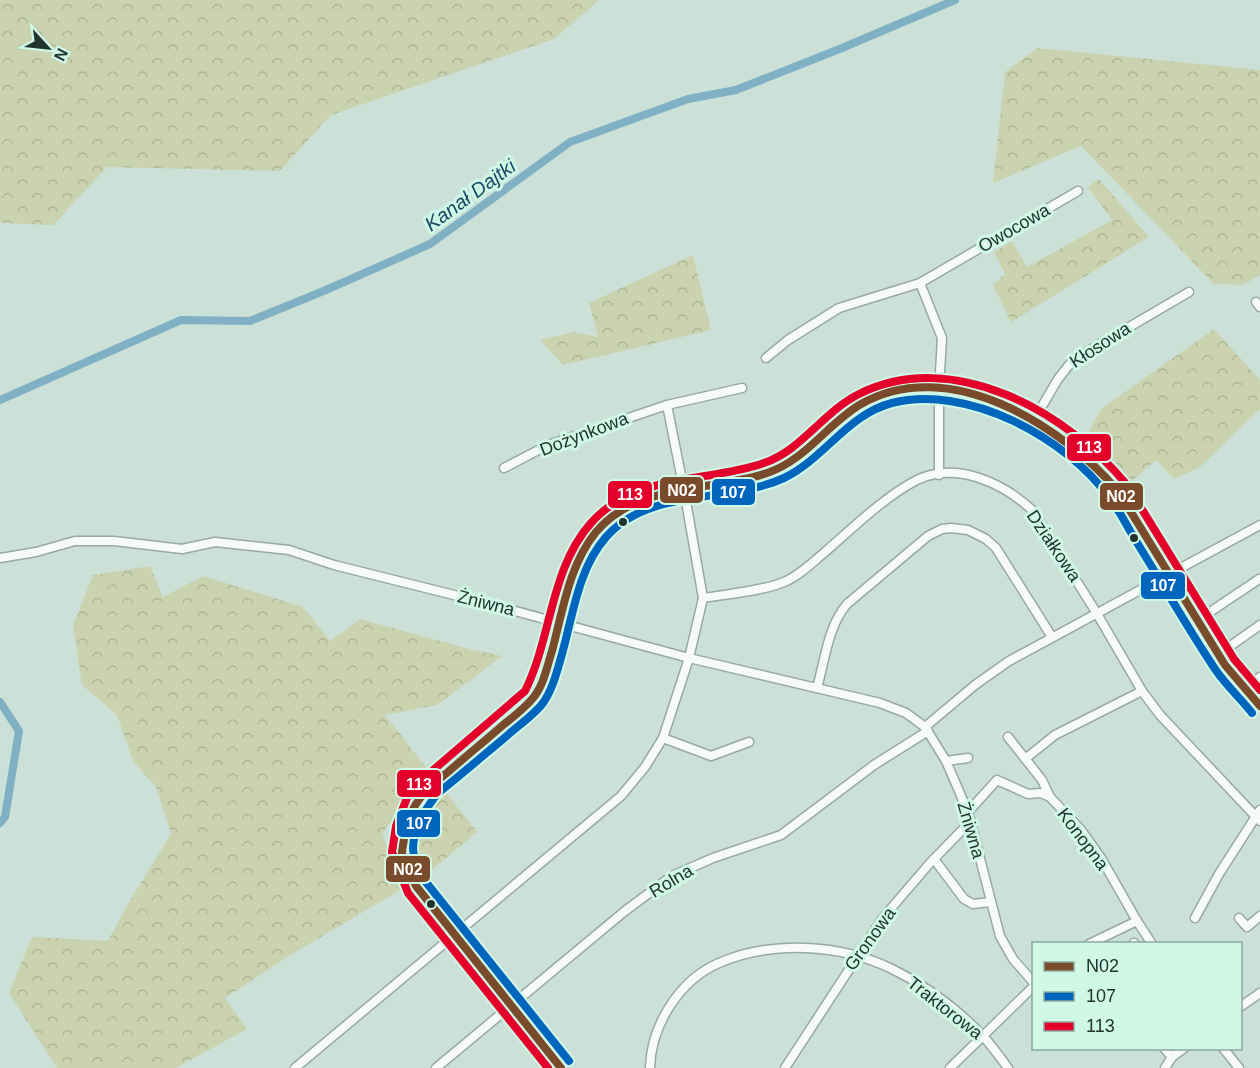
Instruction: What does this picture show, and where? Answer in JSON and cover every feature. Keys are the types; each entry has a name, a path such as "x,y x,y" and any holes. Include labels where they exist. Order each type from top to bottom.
{"street":[{"name":"Owocowa","path":"766,358 788,340 839,308 920,283 1078,191"},
{"path":"920,283 942,338 939,389 939,475"},
{"name":"Kłosowa","path":"1034,420 1058,378 1073,360 1189,292"},
{"name":"Dożynkowa","path":"504,468 548,446 604,424 666,405 742,388"},
{"path":"561,1068 416,886 402,852 409,817 415,805 431,786 534,697 545,675 576,563 584,548 604,523 618,513 646,499 765,474 806,453 843,417 863,403 887,393 913,389 939,389 994,402 1034,420 1068,442 1099,469 1118,491 1171,573 1219,654 1245,690 1260,706"},
{"path":"295,1068 621,796 645,767 663,738 689,658 703,598 666,405"},
{"name":"Działkowa","path":"703,598 785,582 910,484 922,478 964,474 985,479 1018,497 1041,520 1142,691 1160,716 1258,816"},
{"name":"Rolna","path":"436,1068 625,911 672,876 713,858 781,835 926,729 975,685 1001,667 1096,612 1260,525"},
{"path":"817,688 839,614 928,536 946,528 968,530 986,539 996,548 1052,637"},
{"name":"Żniwna","path":"0,558 36,552 75,541 114,541 165,549 182,549 215,542 289,550 334,565 689,658 880,703 906,713 926,729 946,761 971,821 1000,936 1013,959 1032,983"},
{"path":"1198,620 1259,579"},
{"path":"1219,654 1260,625"},
{"path":"1245,690 1260,676"},
{"path":"1025,759 1055,735 1142,691"},
{"name":"Konopna","path":"1008,737 1042,780 1050,797 1081,830 1101,858 1151,942"},
{"path":"663,738 711,756 749,742"},
{"path":"946,761 968,758"},
{"path":"968,812 997,780 1028,794 1041,793 1050,797"},
{"path":"1195,918 1219,874 1258,816"},
{"name":"Gronowa","path":"785,1068 882,919 934,859 971,821"},
{"name":"Żniwna","path":"934,859 964,899 973,904 990,902"},
{"path":"1239,918 1247,927 1260,916"},
{"path":"1093,942 1137,921"},
{"name":"Traktorowa","path":"650,1068 655,1036 665,1013 678,994 696,978 717,963 745,954 801,948 856,956 889,967 916,982 983,1036 1008,1068"},
{"path":"950,1068 1032,987"},
{"path":"1242,1006 1260,993"},
{"path":"1166,1050 1172,1057"},
{"path":"1165,1068 1172,1057 1181,1050"},
{"path":"1224,1050 1239,1068"}],"green space":[{"path":"0,0 599,0 554,39 331,115 280,171 107,167 53,225 0,223"},
{"path":"1037,48 1260,70 1260,275 1243,285 1214,284 1081,146 993,183 1005,72"},
{"path":"1099,179 1149,237 1011,322 993,285 1005,274 994,252 1012,241 1027,267 1112,220 1088,187"},
{"path":"693,255 711,330 563,365 540,340 574,332 598,337 589,303"},
{"path":"1214,329 1260,380 1260,409 1200,467 1174,479 1156,460 1126,486 1084,441 1101,409"},
{"path":"150,566 163,597 203,576 303,607 330,641 360,619 502,656 437,705 385,715 429,771 382,834 404,888 295,952 225,998 247,1029 176,1068 57,1068 9,993 32,937 108,941 171,834 156,787 133,761 117,715 82,685 73,626 93,575"},
{"path":"445,791 477,832 427,874 416,853 420,821"}],"waterway":[{"name":"Kanał Dajtki","path":"0,400 181,320 250,321 326,290 430,244 570,142 688,99 736,90 955,0"},
{"name":"Kanał Dajtki","path":"0,702 19,731 5,817 0,823"}],"transit line":[{"name":"113","path":"548,1068 408,893 392,852 396,826 407,798 424,778 525,691 534,670 567,561 591,523 609,507 628,495 650,487 764,463 790,449 846,402 859,394 895,381 932,378 969,383 1006,394 1041,412 1073,433 1102,458 1127,485 1234,659 1260,690"},
{"name":"N02","path":"561,1068 416,886 404,861 402,849 410,816 423,795 523,709 537,693 545,675 568,588 579,559 596,532 613,516 633,504 676,491 745,479 781,467 805,451 849,412 861,404 895,391 930,387 966,392 1001,404 1035,421 1094,466 1118,491 1225,665 1260,706"},
{"name":"107","path":"569,1061 425,881 414,857 414,841 421,819 438,793 543,703 554,680 578,593 589,563 606,537 624,521 644,510 690,498 762,486 784,478 812,460 862,417 892,403 921,399 951,401 982,409 1012,420 1041,436 1067,454 1090,475 1116,507 1215,669 1252,713"}]}
